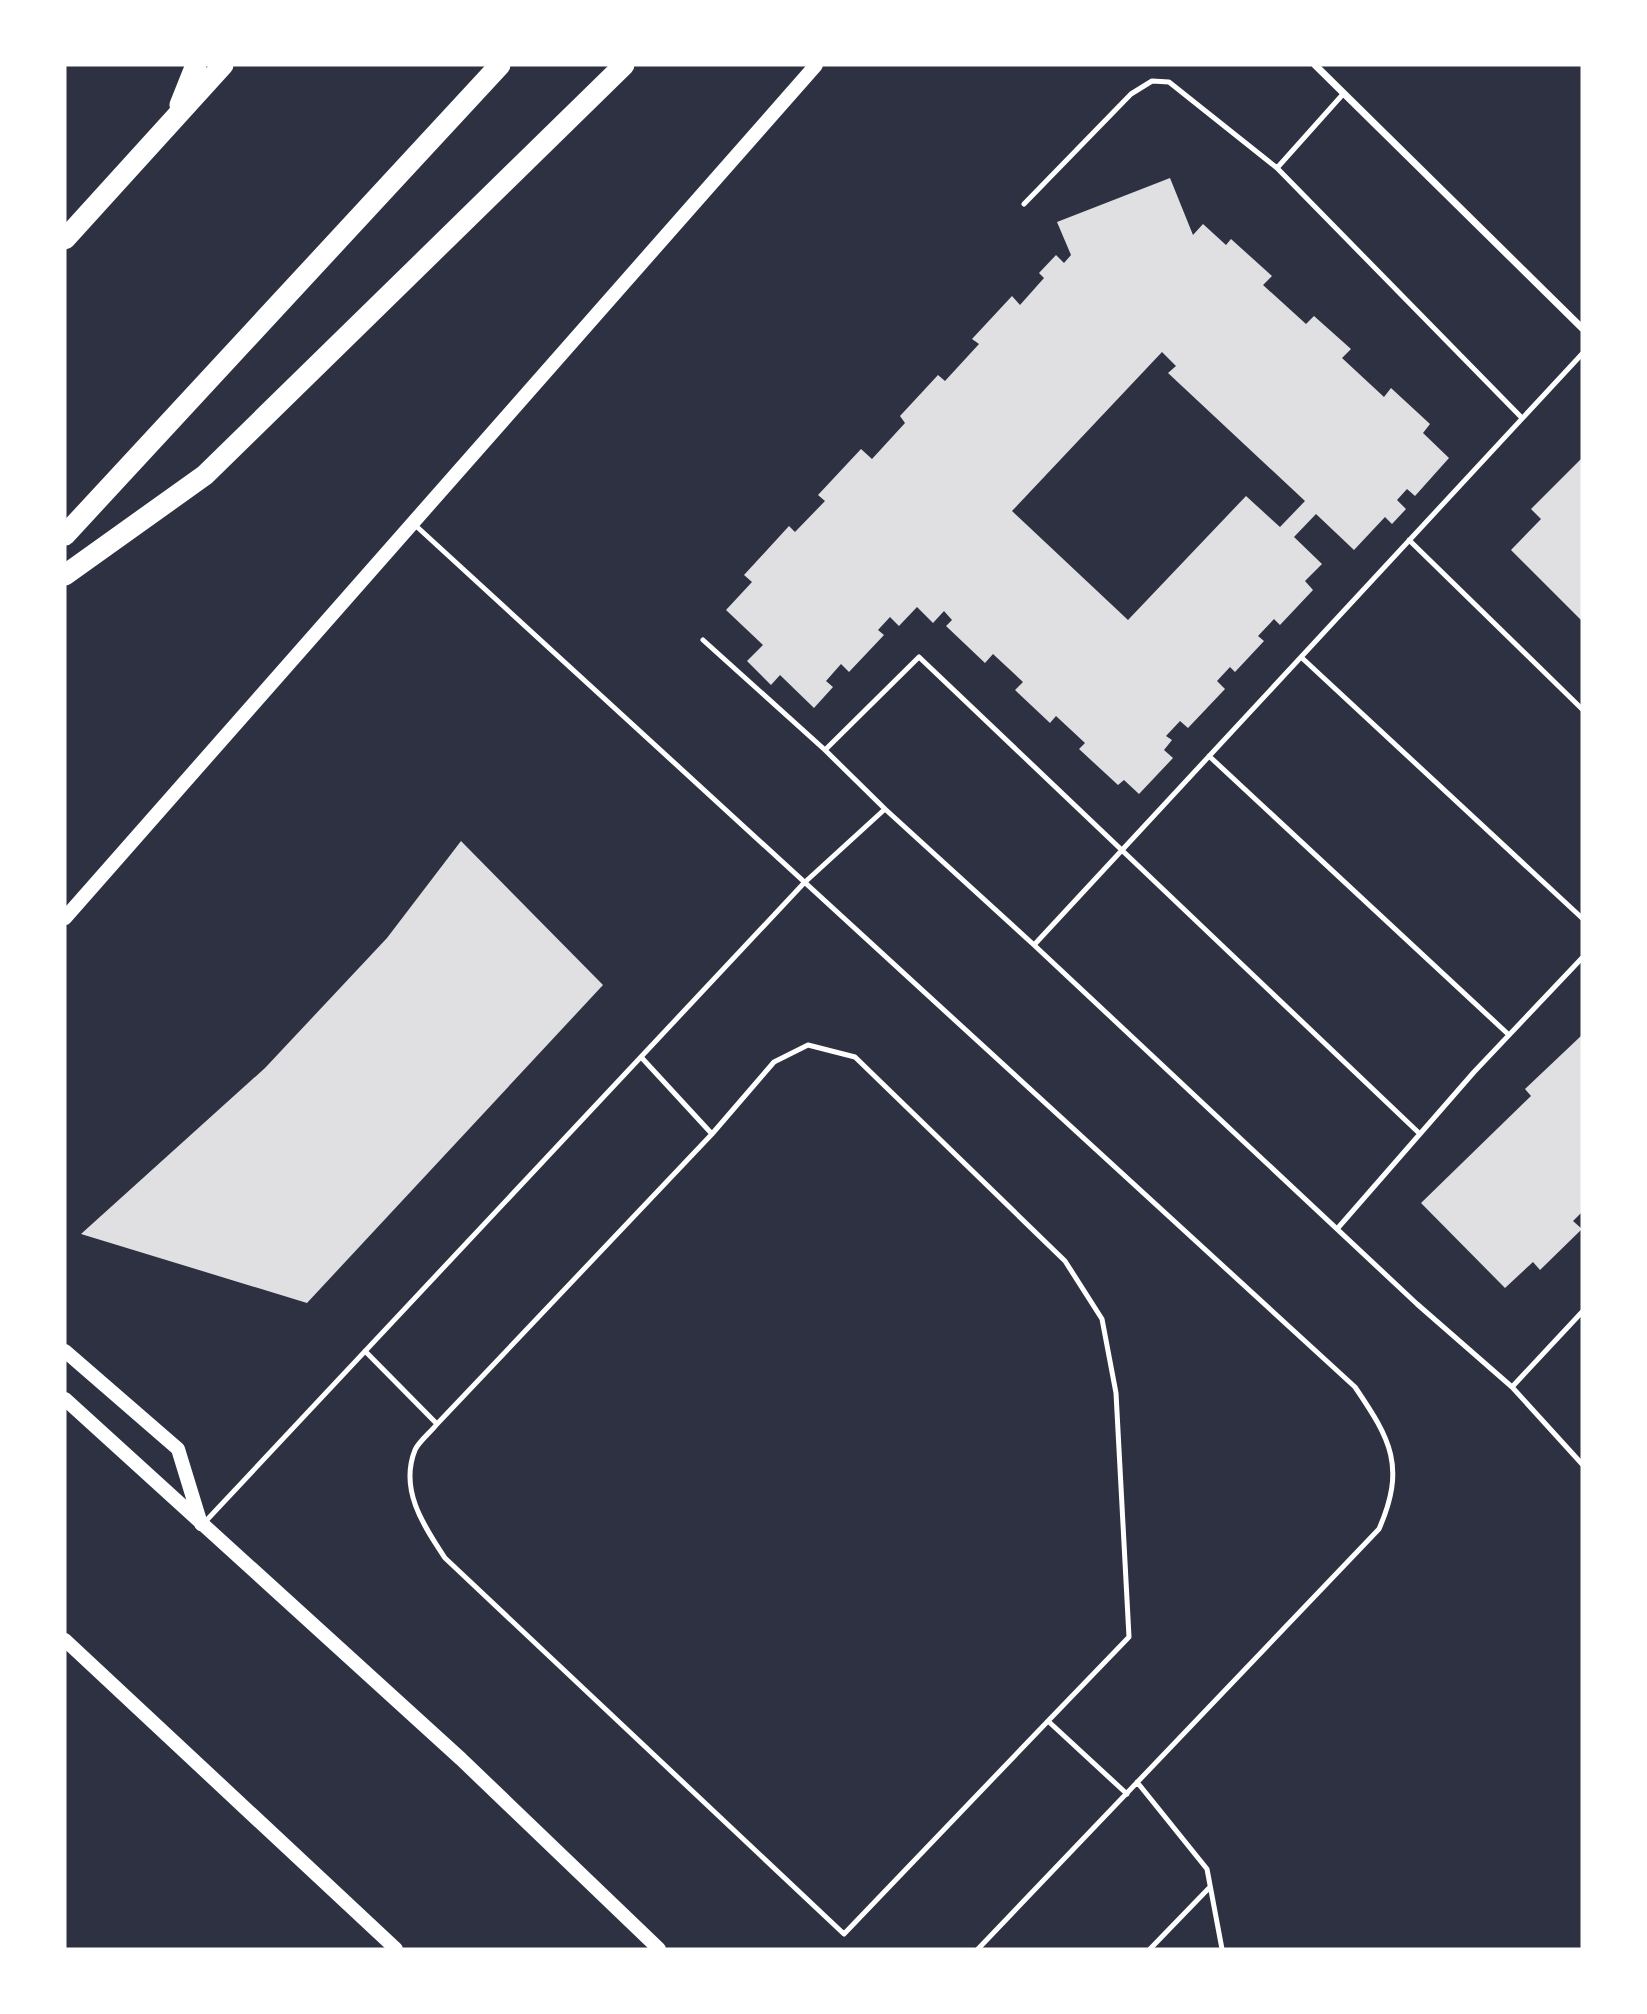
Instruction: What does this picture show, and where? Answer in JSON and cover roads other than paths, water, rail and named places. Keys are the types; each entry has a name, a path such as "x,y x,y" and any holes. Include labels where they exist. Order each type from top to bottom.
{"highway":[{"path":"176,117 196,65"},
{"path":"65,239 223,65"},
{"path":"65,535 500,65"},
{"path":"65,575 205,475 624,65"}],"main road":[{"path":"65,918 816,65"},
{"path":"65,1351 178,1449 202,1525"},
{"path":"65,1399 461,1759 659,1949"},
{"path":"65,1640 396,1949"}],"street":[{"path":"1315,65 1582,328"}],"lane":[{"path":"1024,204 1130,94 1153,81 1169,82 1277,168 1522,418"},
{"path":"1277,168 1344,93"},
{"path":"1034,945 1582,354"},
{"path":"412,523 1355,1387 1385,1432 1394,1474 1390,1504 1379,1530 978,1949"},
{"path":"1409,540 1582,709"},
{"path":"703,640 825,750 1336,1229 1512,1387 1582,1464"},
{"path":"825,750 919,657 1420,1134"},
{"path":"1301,657 1582,918"},
{"path":"1209,756 1509,1035"},
{"path":"202,1525 804,883 885,809"},
{"path":"1336,1229 1509,1035 1582,958"},
{"path":"808,1045 856,1057 1065,1261 1102,1319 1116,1393 1129,1637 845,1934 446,1558 422,1522 410,1491 416,1449 437,1424 712,1134 774,1062 808,1045"},
{"path":"641,1057 712,1134"},
{"path":"1512,1387 1582,1312"},
{"path":"365,1351 437,1424"},
{"path":"1048,1721 1127,1794"},
{"path":"1137,1782 1207,1869 1222,1949"},
{"path":"1150,1949 1210,1887"}]}
